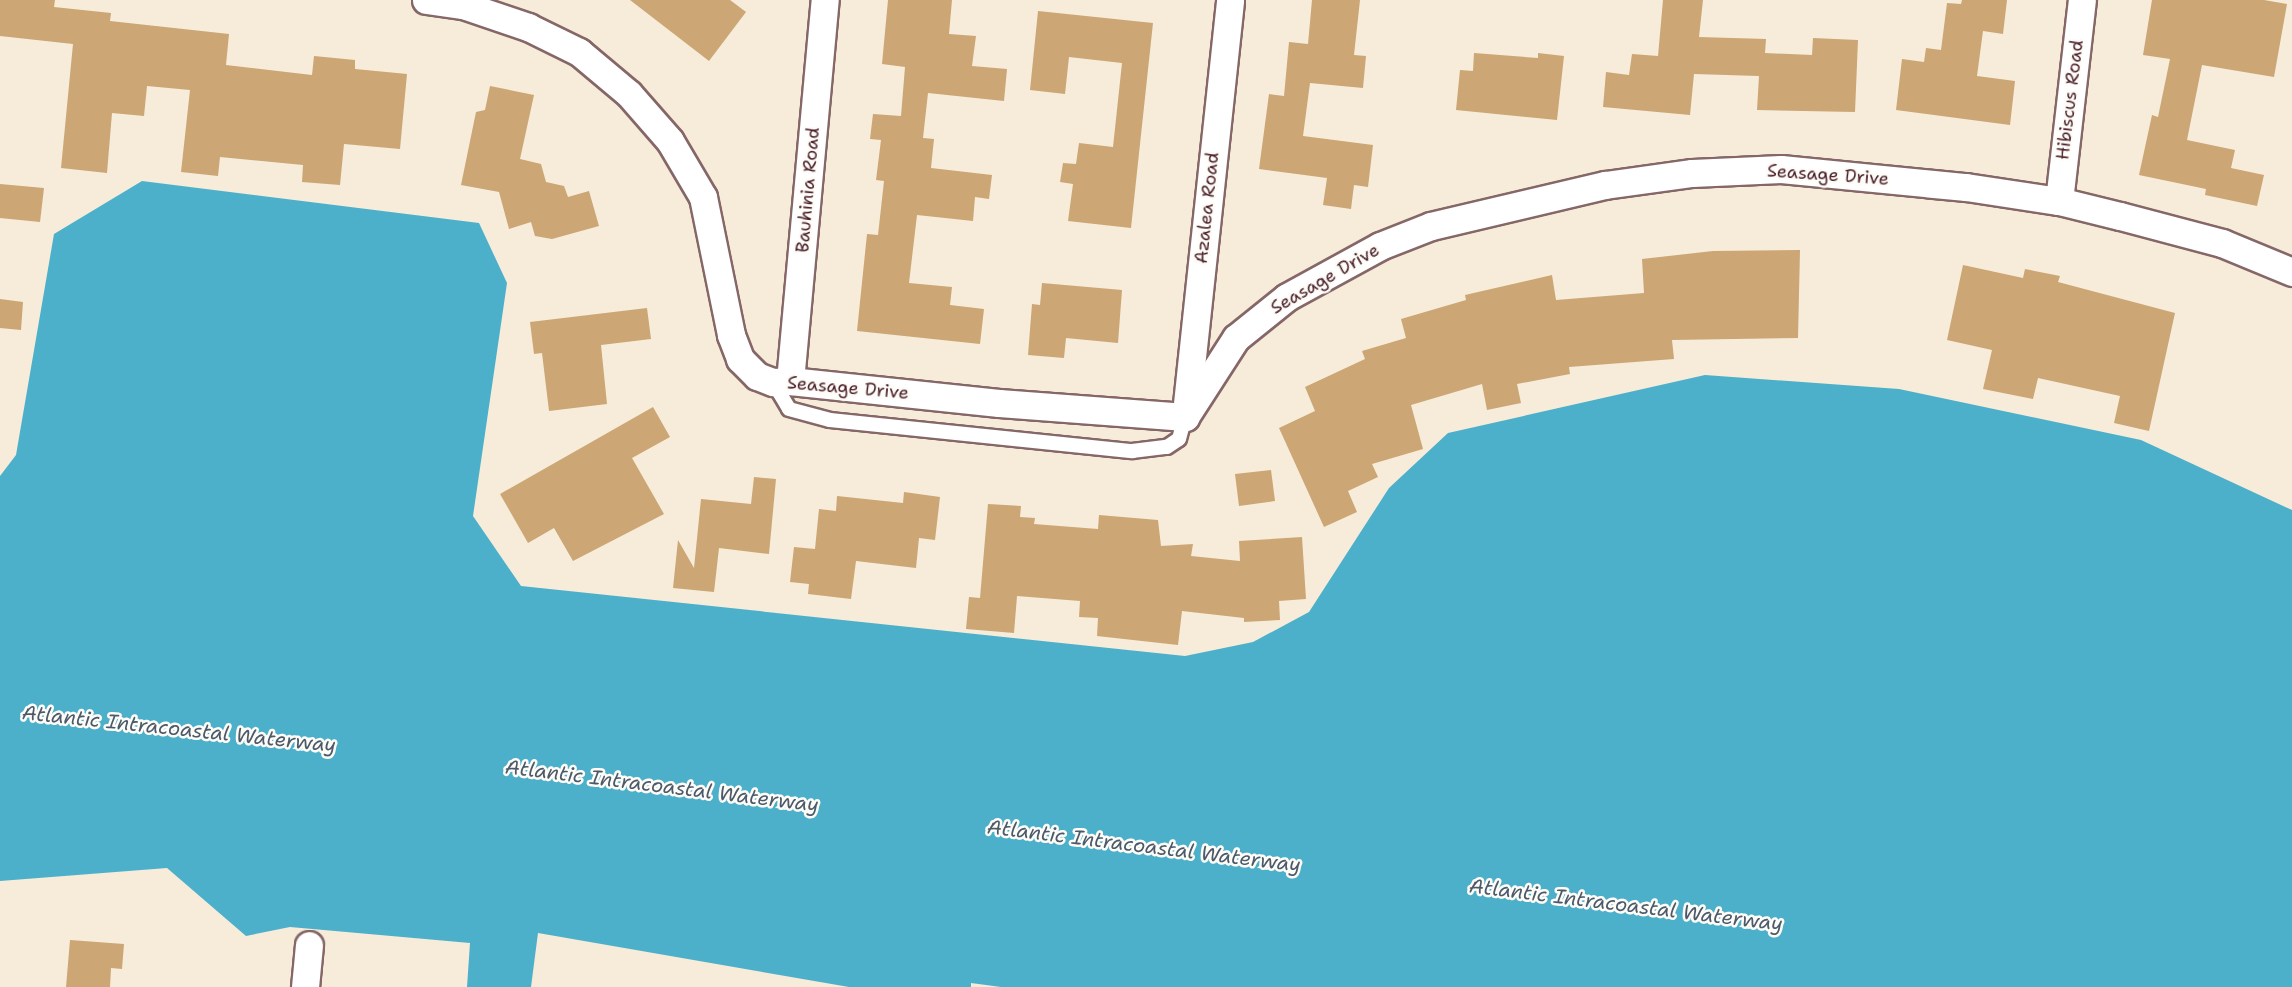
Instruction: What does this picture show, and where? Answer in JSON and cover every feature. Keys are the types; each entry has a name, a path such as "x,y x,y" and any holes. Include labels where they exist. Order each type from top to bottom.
{"street":[{"name":"Seasage Drive","path":"426,0 463,5 545,35 579,52 629,94 670,141 704,197 740,359 757,376 782,381 999,403 1185,417 1236,338 1287,297 1380,246 1431,226 1518,202 1638,180 1781,168 1966,187 2059,201 2222,243 2292,272"},
{"name":"Bauhinia Road","path":"782,381 825,0"},
{"name":"Azalea Road","path":"1185,417 1230,0"},
{"name":"Hibiscus Road","path":"2059,201 2082,0"},
{"path":"305,987 309,945"}],"lane":[{"path":"782,381 789,409 830,420 1132,451 1167,447 1179,439 1185,417"}],"water":[{"name":"Atlantic Intracoastal Waterway","path":"142,181 479,223 507,283 473,516 521,586 1185,656 1253,642 1309,612 1389,488 1448,433 1705,375 1899,389 2141,440 2292,510 2292,987 1001,987 971,983 971,987 849,987 538,933 531,987 467,987 470,943 290,927 246,936 167,868 0,881 0,476 16,455 54,234"}],"building":[{"path":"0,0 55,0 54,7 111,13 110,21 229,34 226,65 312,75 314,56 355,60 355,69 407,74 400,149 344,144 340,185 302,182 303,165 220,157 218,176 181,172 190,90 147,86 144,116 112,113 107,173 61,168 73,44 0,36"},
{"path":"630,0 730,0 746,12 709,61"},
{"path":"888,0 952,0 949,34 976,36 972,66 1007,69 1004,101 928,93 923,138 934,139 931,168 992,175 989,199 975,197 973,221 917,215 909,283 952,287 950,305 984,309 980,344 857,331 867,234 878,235 884,181 876,180 881,140 870,139 873,114 901,116 905,67 882,64"},
{"path":"1312,0 1360,0 1354,55 1366,56 1363,88 1310,83 1303,136 1373,145 1368,187 1354,185 1351,209 1323,205 1327,178 1259,169 1269,94 1284,96 1289,42 1308,44"},
{"path":"1663,0 1703,0 1699,37 1766,39 1765,53 1812,55 1813,38 1858,40 1855,112 1757,110 1759,76 1694,74 1690,115 1603,107 1606,72 1629,75 1632,54 1658,56"},
{"path":"1962,0 2007,0 2003,34 1983,31 1977,76 2015,81 2010,125 1896,110 1902,59 1924,62 1926,48 1941,50 1947,3 1961,4"},
{"path":"2152,0 2264,0 2287,4 2274,77 2202,65 2187,140 2235,150 2231,168 2264,175 2257,206 2205,195 2206,189 2139,175 2152,115 2158,117 2170,59 2143,55"},
{"path":"1038,11 1153,23 1131,228 1068,221 1073,184 1060,182 1063,163 1076,164 1079,143 1113,147 1122,63 1069,57 1065,94 1030,90"},
{"path":"1474,53 1538,58 1538,53 1564,56 1557,120 1456,110 1460,70 1473,71"},
{"path":"490,86 534,95 520,159 541,164 546,182 564,186 568,197 589,191 599,226 552,239 535,236 531,222 509,229 499,192 461,185 476,112 485,110"},
{"path":"0,184 44,188 40,222 0,218"},
{"path":"1800,250 1798,338 1672,340 1674,359 1569,367 1570,374 1517,384 1521,403 1487,410 1482,384 1411,405 1423,449 1372,464 1378,477 1348,491 1357,512 1324,527 1279,428 1315,411 1305,387 1365,359 1362,351 1406,338 1401,319 1466,300 1465,295 1552,275 1556,300 1644,293 1642,259 1713,251"},
{"path":"1963,265 2023,278 2025,269 2060,276 2058,282 2175,313 2149,431 2114,423 2120,396 2038,378 2033,399 1983,389 1992,350 1947,340"},
{"path":"1042,283 1122,290 1118,343 1066,338 1064,358 1028,355 1032,304 1040,305"},
{"path":"0,299 23,302 21,330 0,328"},
{"path":"647,308 651,339 601,345 607,404 549,411 542,353 534,354 530,322"},
{"path":"653,407 670,437 632,458 664,514 573,561 554,528 528,543 500,494"},
{"path":"1271,470 1275,501 1239,506 1235,474"},
{"path":"754,477 776,479 769,554 719,548 714,592 673,588 678,540 694,568 701,499 751,504"},
{"path":"904,492 940,497 935,540 919,538 916,568 856,561 851,599 808,594 809,584 790,582 794,547 815,549 819,509 836,511 837,496 903,503"},
{"path":"988,504 1021,506 1020,517 1035,518 1034,524 1098,529 1099,515 1158,520 1161,546 1193,544 1191,556 1240,561 1239,541 1302,537 1306,599 1279,601 1280,620 1244,622 1244,618 1182,611 1178,645 1097,636 1098,618 1079,617 1080,601 1017,596 1014,633 966,629 969,597 980,598"},
{"path":"70,940 124,944 122,969 111,968 110,987 66,987"}]}
